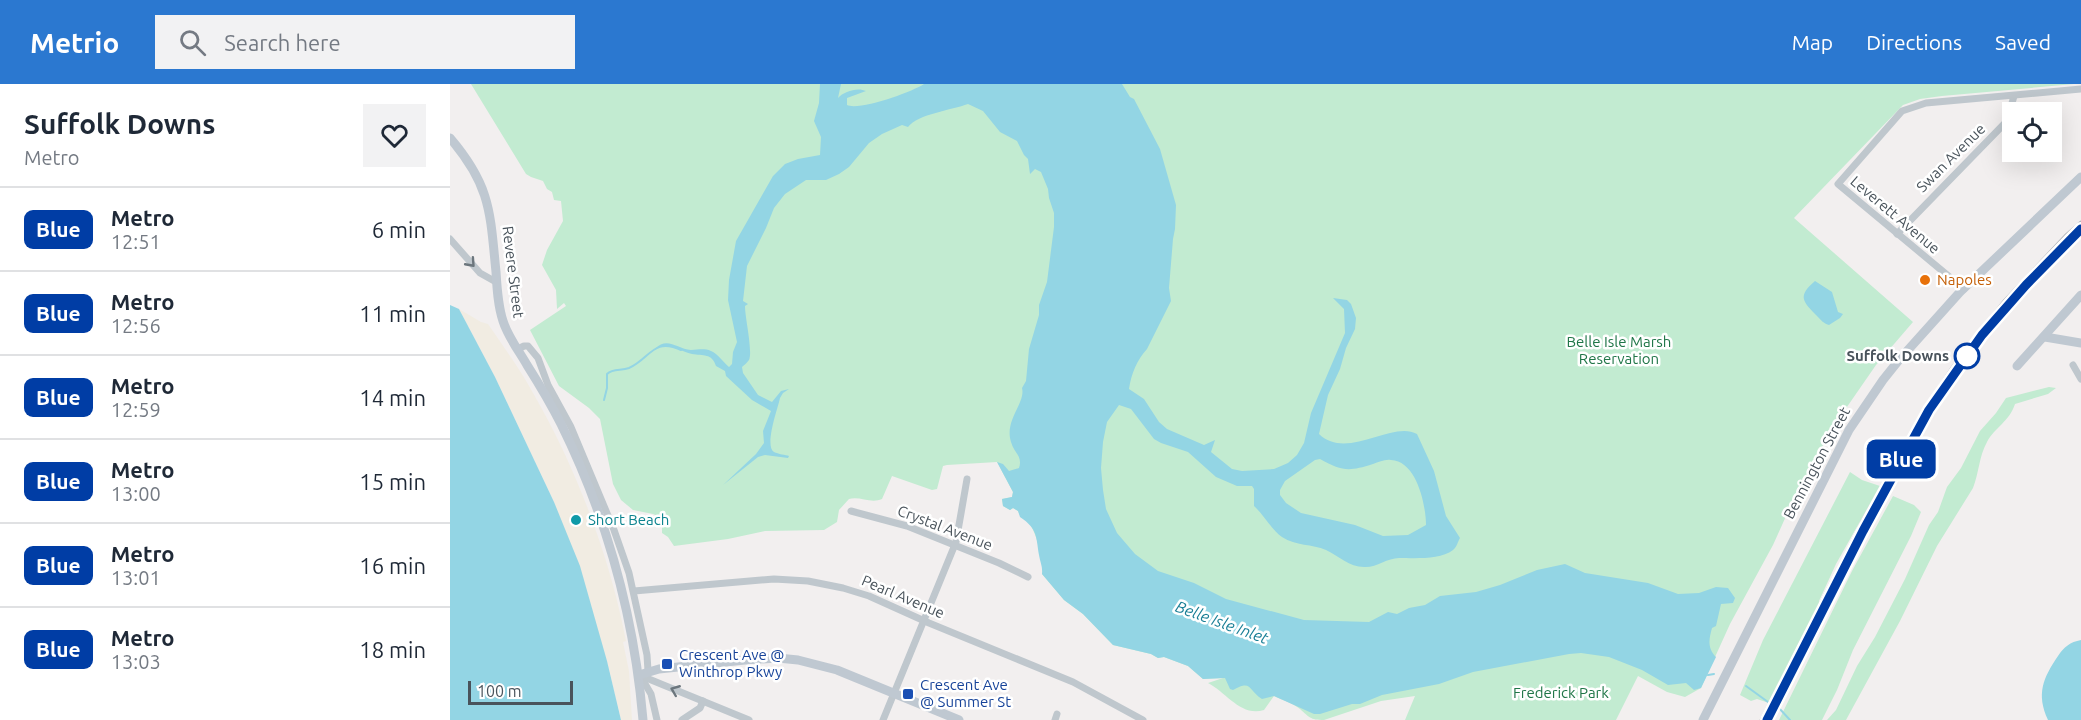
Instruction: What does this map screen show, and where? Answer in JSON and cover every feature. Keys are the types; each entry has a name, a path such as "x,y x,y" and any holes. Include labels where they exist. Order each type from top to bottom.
{"main road":[{"name":"Revere Street","path":"450,138 470,165 486,197 502,318 518,349"},
{"name":"Bennington Street","path":"1703,720 1850,430 1899,360 1964,289 2081,177"},
{"path":"2017,366 2081,295"},
{"path":"2044,336 2081,342"},
{"path":"518,349 561,424 605,531 626,600 644,673 643,720"},
{"path":"644,673 750,660 788,659 827,666 959,720"}],"street":[{"path":"2014,96 2081,89"},
{"name":"Leverett Avenue","path":"1964,289 1838,184 1902,111 1926,103 2014,96"},
{"name":"Swan Avenue","path":"1898,234 2007,121 2014,96"},
{"path":"450,239 480,273 496,282"},
{"name":"Revere Street","path":"518,349 527,346 534,352 571,427 622,552 634,591"},
{"path":"2073,366 2081,379"},
{"path":"883,720 955,545 967,478"},
{"name":"Crystal Avenue","path":"851,511 902,525 1028,577"},
{"name":"Pearl Avenue","path":"634,591 756,579 808,581 862,594 1073,682 1143,720"},
{"path":"634,591 648,658 644,673 657,720"},
{"path":"644,673 749,720"},
{"path":"682,720 700,708 703,701"}],"green space":[{"path":"471,84 2074,84 1942,96 1920,99 1903,105 1794,218 1913,322 1876,365 1831,430 1730,624 1701,688 1685,697 1667,692 1638,676 1616,720 1405,720 1415,696 1381,701 1324,720 1310,718 1294,705 1274,696 1264,710 1248,710 1234,703 1208,683 1223,678 1203,679 1188,666 1164,657 1158,658 1151,654 1113,645 1083,614 1064,600 1042,574 1040,550 1031,526 1018,511 1003,506 1002,499 1012,497 1013,492 997,462 943,466 937,489 932,490 892,476 882,499 874,501 849,499 839,510 837,522 824,530 765,531 728,539 674,546 662,533 662,518 633,510 621,500 613,484 600,419 559,386 530,330 566,306 564,303 557,309 556,290 542,265 547,250 563,221 561,201 554,200 552,192 547,189 543,181 526,174"},
{"path":"2049,387 2056,388 2048,394 2015,404 2009,415 1990,437 1982,453 1973,488 1937,546 1900,621 1846,720 1827,720 1836,710 1857,666 1875,637 1905,579 1929,525 1938,512 1947,487 1961,468 1980,431 2006,398"},
{"path":"1850,472 1862,480 1880,486 1836,564 1819,605 1769,703 1757,699 1751,701 1740,695 1763,640"},
{"path":"1893,496 1914,505 1921,512 1853,650 1822,720 1779,720 1852,571"}],"sand":[{"name":"Short Beach","path":"459,309 488,324 528,384 549,421 577,482 601,545 619,609 626,641 623,642 629,671 632,720 621,720 607,661 554,502 495,377"}],"water":[{"path":"820,84 841,84 838,98 851,90 866,91 847,98 847,105 853,106 886,100 924,84 1122,84 1130,97 1134,99 1160,149 1176,205 1169,288 1171,301 1147,349 1135,367 1129,389 1144,399 1159,422 1167,429 1204,445 1215,440 1211,452 1232,469 1242,471 1274,469 1288,463 1297,455 1304,443 1311,413 1345,333 1344,309 1333,298 1347,300 1351,304 1356,318 1355,329 1328,395 1319,434 1330,441 1343,443 1395,432 1407,431 1417,434 1434,471 1446,516 1460,538 1453,550 1427,558 1395,558 1373,566 1359,567 1321,548 1287,540 1274,530 1254,506 1252,486 1237,486 1216,477 1188,452 1154,439 1131,409 1119,405 1107,422 1103,442 1101,468 1106,509 1117,533 1135,554 1158,571 1194,583 1226,599 1304,620 1369,622 1388,612 1397,614 1409,608 1425,605 1440,596 1476,592 1537,570 1565,564 1585,573 1648,583 1678,594 1699,593 1716,587 1728,588 1735,598 1733,603 1721,604 1710,640 1711,650 1716,657 1701,688 1694,690 1686,683 1668,685 1642,670 1609,657 1581,653 1473,672 1439,684 1382,695 1360,704 1314,714 1274,696 1262,699 1247,686 1230,689 1225,678 1203,679 1188,666 1164,657 1158,658 1151,654 1113,645 1083,614 1064,600 1042,574 1033,530 1020,517 1018,511 1003,506 1002,499 1012,497 1013,492 997,462 1003,464 1009,471 1019,468 1020,464 1019,457 1012,446 1010,426 1026,381 1029,349 1047,282 1054,213 1041,172 1035,169 1030,174 1028,159 1017,141 1000,132 983,111 968,104 927,116 908,127 902,125 882,134 869,143 849,167 839,174 826,180 806,180 785,194 774,208 747,266 743,301 748,304 745,306 750,356 742,367 743,373 758,395 772,402 781,391 789,389 780,398 770,442 774,452 789,456 788,458 765,455 758,457 723,485 756,454 764,443 763,431 771,411 752,400 726,376 725,371 716,366 710,357 692,354 670,346 655,349 659,345 668,343 691,350 706,350 716,354 729,367 732,364 737,342 728,300 736,241 773,176 785,164 820,155 821,137 814,121 819,103","holes":["1320,459 1340,468 1351,469 1386,460 1400,462 1414,476 1422,496 1426,525 1408,535 1383,536 1355,525 1301,513 1286,503 1280,495 1285,481 1315,460"]},
{"path":"1815,281 1832,292 1838,312 1843,314 1829,325 1817,316 1804,299 1805,291"},
{"path":"450,305 459,309 495,377 554,502 580,566 621,720 450,720"},
{"path":"2081,640 2081,720 2048,720 2042,702 2045,679 2063,650 2070,644"}],"waterway":[{"path":"604,400 609,372 629,368 652,351 664,346 681,350"},
{"name":"Belle Isle Inlet","path":"1708,675 1714,674"},
{"path":"1746,686 1768,702"},
{"path":"1778,707 1790,720"}],"railway":[{"path":"1762,720 1863,521 1926,408 1952,369 2005,301 2081,223"}],"metro line":[{"name":"Blue","path":"1767,720 1863,531 1929,410 1982,335 2026,285 2081,229"}],"place":[{"name":"Napoles","path":"1925,280"},
{"name":"Suffolk Downs","path":"1967,356"},
{"name":"Short Beach","path":"576,520"},
{"name":"Crescent Ave @ Winthrop Pkwy","path":"667,664"},
{"name":"Crescent Ave @ Summer St","path":"908,694"}],"park label":[{"name":"Belle Isle Marsh Reservation","path":"1619,350"},
{"name":"Frederick Park","path":"1561,693"}]}
